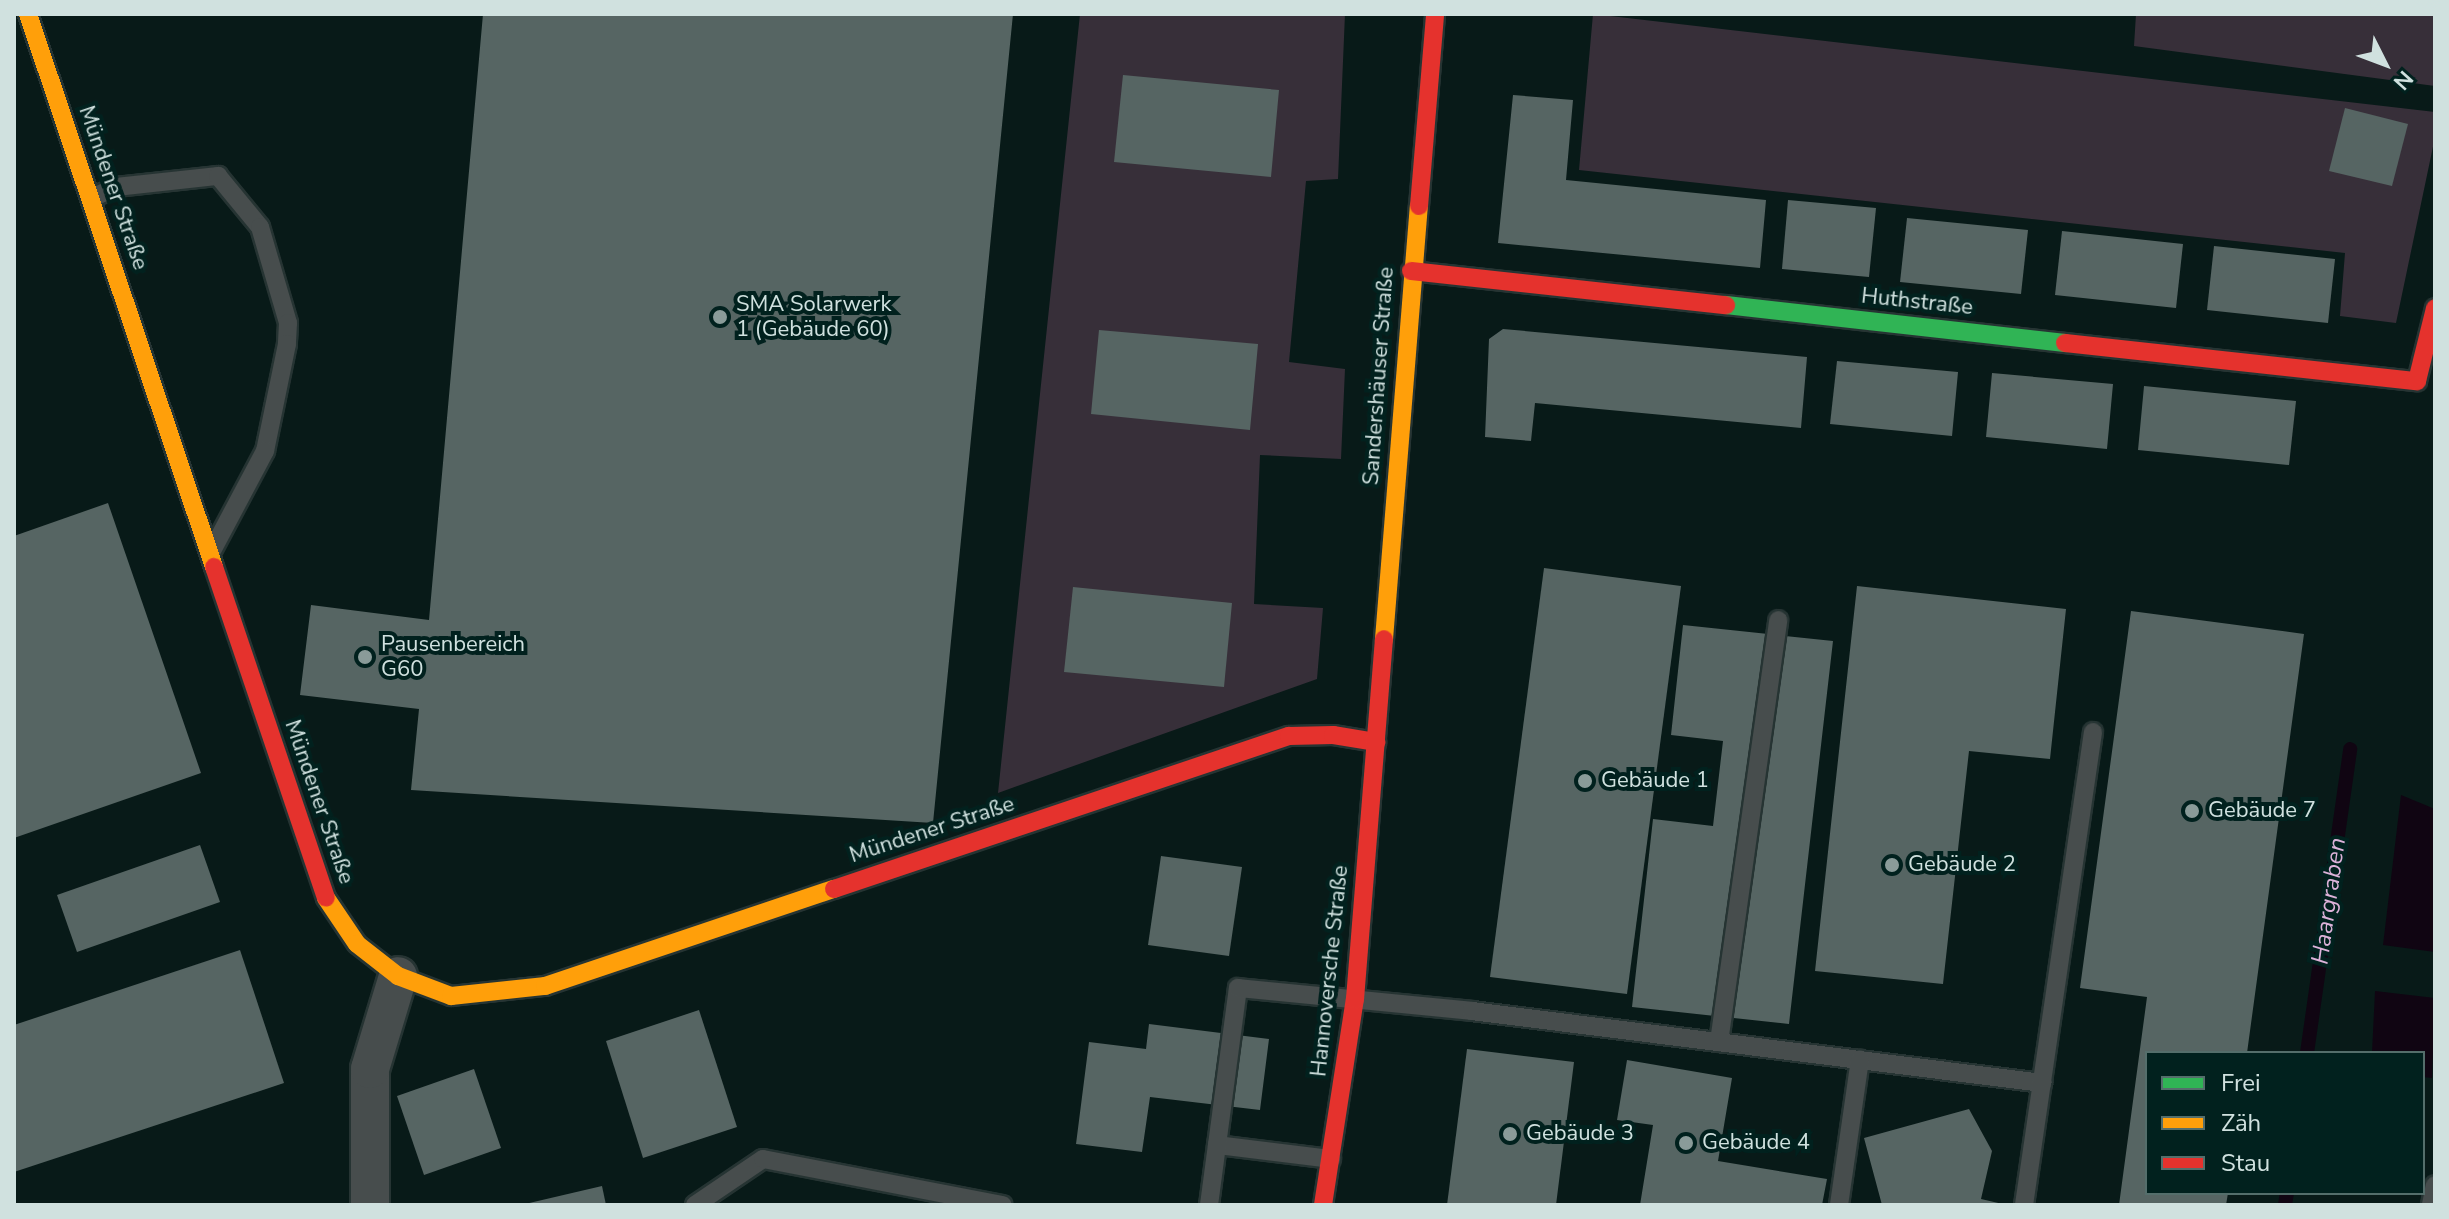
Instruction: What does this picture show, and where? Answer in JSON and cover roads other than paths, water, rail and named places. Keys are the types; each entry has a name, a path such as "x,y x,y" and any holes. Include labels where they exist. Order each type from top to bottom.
{"street":[{"name":"Mündener Straße","path":"28,14 325,896 357,944 398,976 451,996 545,986 1289,736 1333,735 1376,742"},
{"name":"Sandershäuser Straße","path":"1376,742 1411,271 1435,14"},
{"name":"Huthstraße","path":"1411,271 2417,381"},
{"path":"2417,381 2435,308"},
{"name":"Hannoversche Straße","path":"1323,1205 1355,999 1376,742"},
{"path":"370,1205 370,1069 398,976"}],"lane":[{"path":"92,198 116,187 218,176 260,227 288,323 287,344 265,451 209,555"},
{"path":"2417,381 2435,388"},
{"path":"1719,1042 1778,620"},
{"path":"2024,1205 2093,732"},
{"path":"1209,1205 1238,988 1719,1042 2042,1083"},
{"path":"1839,1205 1860,1060"},
{"path":"1217,1145 1331,1159"},
{"path":"695,1205 763,1159 1003,1205"},
{"path":"2431,1205 2435,1185"}],"waterway":[{"name":"Haargraben","path":"2307,1051 2350,749"},
{"name":"Haargraben","path":"2285,1205 2287,1195"}],"place":[{"name":"SMA Solarwerk 1 (Gebäude 60)","path":"720,317"},
{"name":"Pausenbereich G60","path":"365,657"},
{"name":"Gebäude 1","path":"1585,781"},
{"name":"Gebäude 7","path":"2192,811"},
{"name":"Gebäude 2","path":"1892,865"},
{"name":"Gebäude 3","path":"1510,1134"},
{"name":"Gebäude 4","path":"1686,1143"}]}
